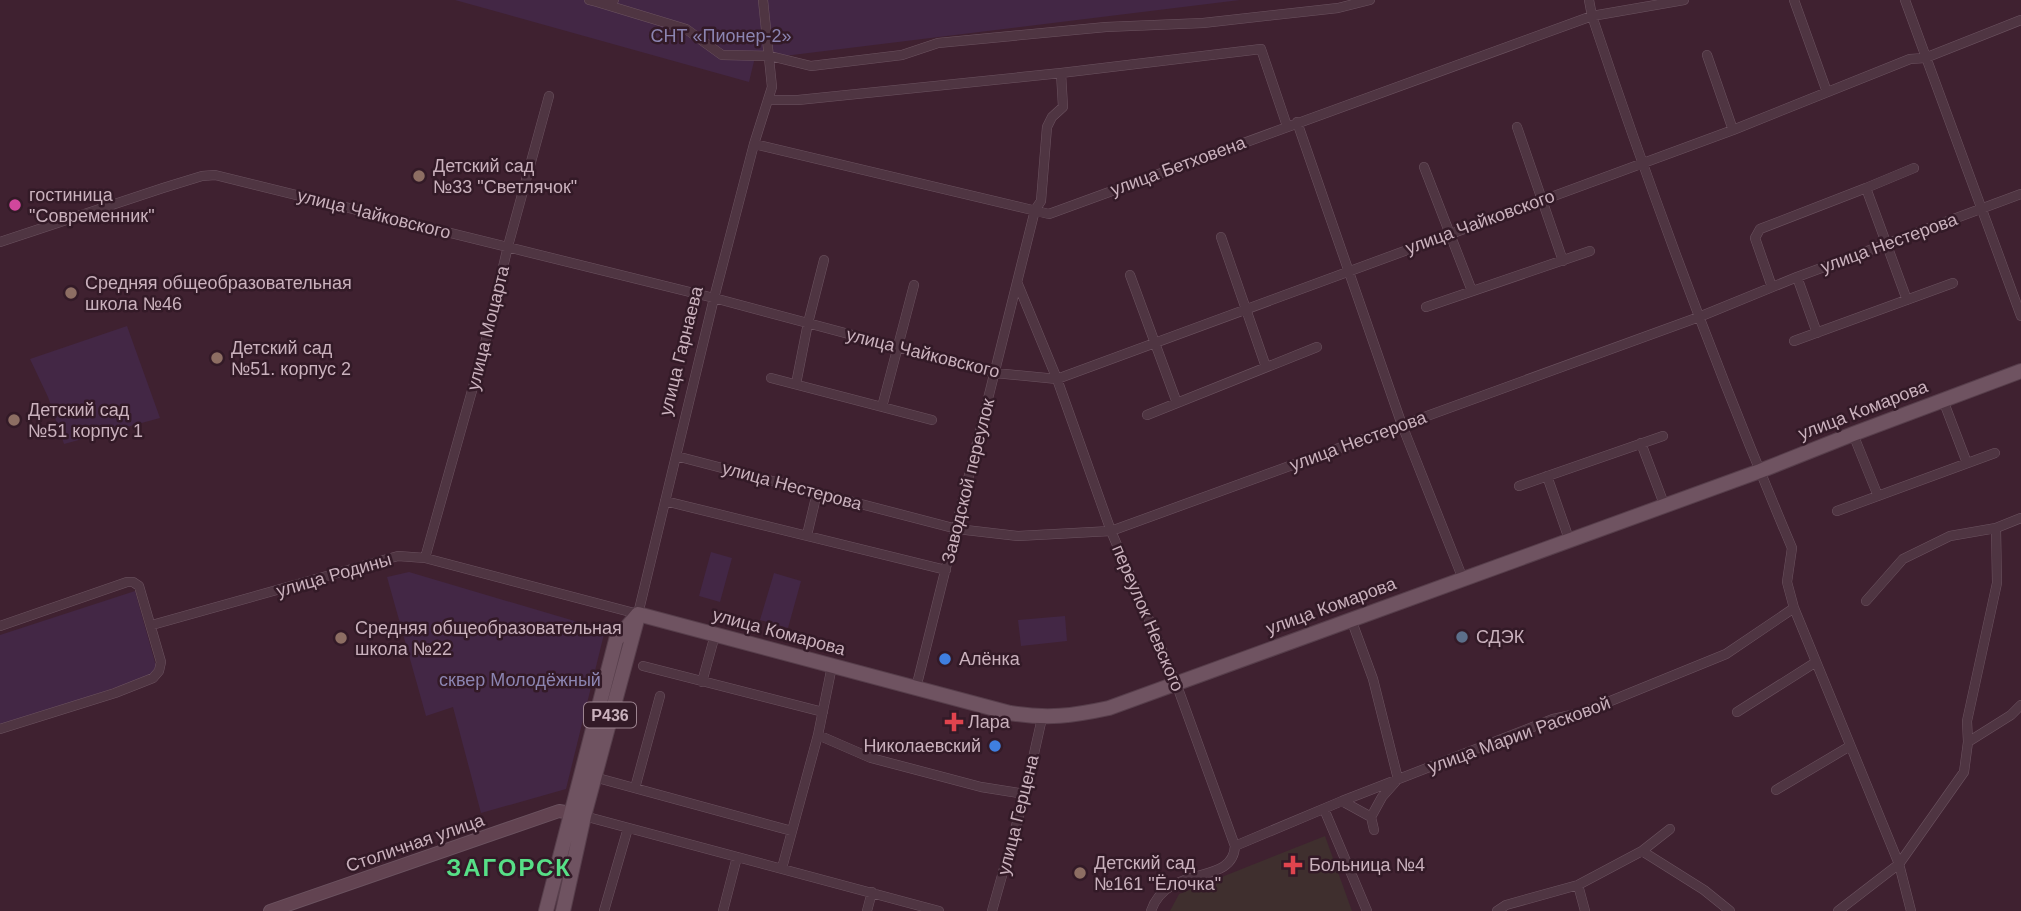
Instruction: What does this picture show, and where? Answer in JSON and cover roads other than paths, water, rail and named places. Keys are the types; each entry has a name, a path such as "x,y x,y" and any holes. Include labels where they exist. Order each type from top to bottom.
{"main road":[{"name":"улица Комарова","path":"638,614 1010,713 1042,718 1073,715 1109,708 1176,684 1760,471 1853,433 2021,371"},
{"name":"улица Гарнаева","path":"546,911 578,814 594,777 638,614"},
{"name":"улица Гарнаева","path":"563,911 578,814 616,640 638,614"}],"street":[{"path":"593,1 614,0"},
{"name":"улица Гарнаева","path":"638,614 714,298 754,144 772,87 763,0"},
{"path":"593,1 686,29 722,55 770,56 811,66 825,66 902,55 937,43 1105,27 1203,23 1338,8 1370,0"},
{"path":"1589,0 1641,163 1699,317 1793,548 1787,582 1794,608 1899,864 1911,911"},
{"name":"улица Бетховена","path":"754,144 1049,214 1592,16 1684,0"},
{"path":"1794,0 1827,92"},
{"path":"1905,0 2021,316"},
{"name":"улица Чайковского","path":"0,242 189,180 215,175 714,298 995,373 1057,379 1733,130 1910,59 1925,58 2021,20"},
{"path":"769,100 798,100 1062,73 1261,49 1292,124 1348,271 1402,425 1463,579"},
{"path":"1707,55 1733,130"},
{"name":"Заводской переулок","path":"916,688 1035,210 1041,201 1047,127 1052,117 1063,107 1062,73"},
{"name":"улица Моцарта","path":"425,558 484,348 508,246 549,96"},
{"path":"1517,127 1563,261"},
{"path":"1424,167 1472,291"},
{"path":"1772,287 1755,238 1760,229 1914,168"},
{"path":"1866,188 1907,300"},
{"name":"улица Нестерова","path":"676,456 957,529 1018,536 1111,531 1699,317 1797,277 2021,194"},
{"path":"1221,237 1266,367"},
{"path":"1426,307 1590,251"},
{"path":"796,384 824,260"},
{"path":"1130,275 1177,403"},
{"path":"1797,277 1817,333"},
{"name":"переулок Невского","path":"1017,282 1057,379 1111,531 1176,684 1235,846"},
{"path":"1794,341 1952,283"},
{"path":"882,407 914,285"},
{"path":"1147,415 1317,347"},
{"path":"771,378 932,420"},
{"path":"1943,400 1967,463"},
{"path":"1853,433 1878,496"},
{"path":"1518,486 1663,436"},
{"path":"1641,443 1664,505"},
{"path":"1837,512 1995,453"},
{"path":"1547,476 1569,539"},
{"path":"807,536 817,493"},
{"path":"665,501 946,570"},
{"path":"1866,601 1903,559 1950,536 1996,528 2021,518"},
{"path":"1838,911 1899,864 1964,772 1968,742 1967,721 1997,583 1996,528"},
{"name":"улица Родины","path":"152,625 398,556 425,558 638,614"},
{"path":"0,626 133,582 139,586 161,662 159,671 153,678 115,693 0,729"},
{"name":"улица Марии Расковой","path":"1235,846 1342,801 1553,719 1581,713 1682,673 1726,654 1794,608"},
{"path":"1351,619 1373,679 1398,779 1382,797 1371,817 1374,830"},
{"path":"702,682 715,635"},
{"path":"1737,712 1816,662"},
{"path":"643,666 823,712"},
{"path":"782,868 818,735 832,666"},
{"path":"635,788 660,696"},
{"path":"1968,742 2011,715 2021,705"},
{"name":"улица Герцена","path":"992,911 1025,794 1042,718"},
{"path":"818,735 882,761 981,787 1025,794"},
{"path":"1776,790 1850,746"},
{"path":"594,777 792,831"},
{"path":"1342,801 1371,817"},
{"path":"1324,809 1367,911"},
{"name":"Столичная улица","path":"270,911 559,811 578,814"},
{"path":"578,814 939,911"},
{"path":"604,911 628,828"},
{"path":"1497,911 1506,905 1578,885 1642,851 1670,829"},
{"path":"1151,911 1162,890 1220,869 1235,855 1235,846"},
{"path":"1642,851 1704,890 1730,911"},
{"path":"723,911 737,857"},
{"path":"1578,885 1585,911"},
{"path":"867,911 872,892"}],"place":[{"name":"Детский сад №33 \"Светлячок\"","path":"419,176"},
{"name":"гостиница \"Современник\"","path":"15,205"},
{"name":"Средняя общеобразовательная школа №46","path":"71,293"},
{"name":"Детский сад №51. корпус 2","path":"217,358"},
{"name":"Детский сад №51 корпус 1","path":"14,420"},
{"name":"СДЭК","path":"1462,637"},
{"name":"Средняя общеобразовательная школа №22","path":"341,638"},
{"name":"Алёнка","path":"945,659"},
{"name":"Лара","path":"954,722"},
{"name":"Николаевский","path":"995,746"},
{"name":"Больница №4","path":"1293,865"},
{"name":"Детский сад №161 \"Ёлочка\"","path":"1080,873"}],"district":[{"name":"ЗАГОРСК","path":"509,867"}],"park label":[{"name":"СНТ «Пионер-2»","path":"721,36"},
{"name":"сквер Молодёжный","path":"520,680"}]}
